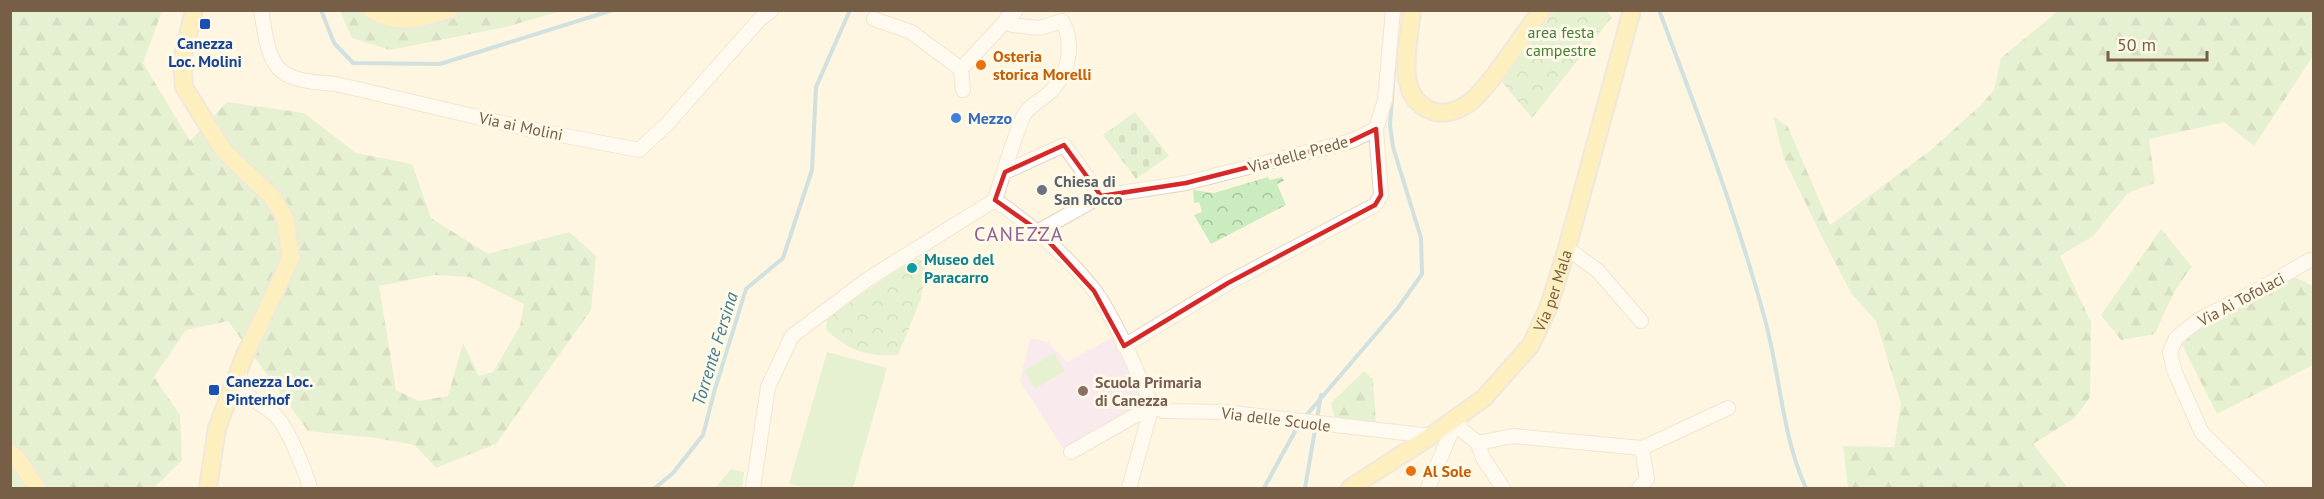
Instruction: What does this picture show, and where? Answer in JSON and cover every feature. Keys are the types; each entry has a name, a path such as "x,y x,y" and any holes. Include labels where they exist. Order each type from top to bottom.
{"main road":[{"path":"194,10 182,60 184,87 223,150 272,197 285,218 291,258 244,357 217,428 208,489"},
{"path":"371,10 402,21 413,21 449,10"},
{"path":"1412,10 1406,78 1414,100 1428,110 1441,113 1457,110 1473,99 1542,10"},
{"name":"Via per Mala","path":"1350,489 1455,420 1484,398 1531,345 1549,306 1567,248 1632,10"},
{"path":"10,453 17,458 37,489"}],"street":[{"name":"Via ai Molini","path":"261,10 268,57 282,74 306,82 336,84 524,128 639,150 667,124 760,19 772,10"},
{"path":"1124,346 1228,283 1375,205 1381,195 1376,129 1385,100 1393,10"},
{"path":"963,90 961,69 1011,14"},
{"path":"753,489 768,387 782,352 792,336 868,279 996,200 1024,114 1053,89 1066,70 1069,47 1068,31 1062,21 1030,28 1012,26 1011,14"},
{"path":"874,18 911,32 961,69"},
{"name":"Via delle Prede","path":"1101,196 1186,183 1351,141 1376,129"},
{"path":"1005,172 1064,145 1101,196 1039,231"},
{"path":"996,200 1039,231 1094,291 1124,346 1152,406 1129,489"},
{"path":"1567,248 1598,271 1641,321"},
{"name":"Via Ai Tofolaci","path":"2259,489 2202,433 2174,370 2170,352 2176,338 2200,319 2258,290 2310,260"},
{"path":"244,357 237,384 245,397 276,417 304,466 310,489"},
{"path":"1071,452 1152,406"},
{"name":"Via delle Scuole","path":"1152,406 1164,411 1224,411 1322,425 1431,436"},
{"path":"1478,443 1513,436 1642,448 1728,408"},
{"path":"1455,420 1463,431 1478,443 1483,458 1503,489"},
{"path":"1428,489 1455,420"},
{"path":"1639,489 1647,480 1642,448"}],"highlighted area":[{"path":"1376,129 1381,195 1375,205 1228,283 1124,346 1094,291 1039,231 995,200 1005,172 1064,145 1101,196 1186,183 1351,141"}],"shaded area":[{"name":"Scuola Primaria di Canezza","path":"1113,337 1145,401 1063,449 1020,381 1030,338 1048,342 1067,362"}],"green space":[{"path":"10,11 162,11 143,63 190,141 227,102 304,113 356,153 412,164 431,218 488,254 569,232 596,256 591,310 496,444 436,468 415,445 376,438 308,431 228,321 186,330 154,377 180,415 182,460 154,488 11,488","holes":["434,275 470,277 524,304 520,326 493,372 479,376 463,343 448,396 419,401 396,390 379,286"]},
{"path":"340,11 561,11 506,27 390,50 352,38"},
{"name":"area festa campestre","path":"1554,11 1606,11 1612,17 1532,118 1502,82"},
{"path":"2058,11 2313,11 2313,56 2254,146 2224,122 2149,139 2155,183 2128,193 2093,236 2060,256 2091,322 2090,397 2075,418 2033,444 2068,488 1848,488 1843,446 1894,447 1901,404 1876,321 1851,293 1824,241 1784,159 1773,116 1788,127 1830,225 1931,150 1980,106 1994,90 2001,58"},
{"path":"1135,112 1169,156 1136,179 1103,135"},
{"path":"1268,177 1270,180 1282,177 1284,181 1277,184 1286,205 1211,244 1194,215 1202,212 1199,202 1194,203 1193,190 1214,193"},
{"path":"2161,229 2192,267 2175,290 2155,334 2121,340 2101,315"},
{"path":"914,258 927,262 921,299 898,355 867,354 851,348 826,330 827,318"},
{"path":"2293,276 2313,286 2313,365 2217,414 2179,339"},
{"path":"827,352 887,368 853,488 806,488 789,484"},
{"path":"1054,353 1065,371 1035,389 1024,371"},
{"path":"1364,371 1373,379 1376,423 1335,419 1331,403"},
{"path":"731,469 744,472 742,488 715,488"}],"waterway":[{"path":"321,10 334,43 353,63 440,64 613,10"},
{"name":"Torrente Fersina","path":"655,488 673,473 703,435 746,289 783,258 812,170 816,87 850,10"},
{"path":"1659,10 1715,162 1753,277 1769,337 1786,426 1806,488"},
{"path":"1304,418 1398,308 1422,274 1421,238 1393,147 1390,125 1394,71"},
{"path":"1305,488 1321,395"},
{"path":"1264,488 1299,424"}],"place":[{"name":"Canezza Loc. Molini","path":"205,24"},
{"name":"Osteria storica Morelli","path":"981,65"},
{"name":"Mezzo","path":"956,118"},
{"name":"Chiesa di San Rocco","path":"1042,190"},
{"name":"Museo del Paracarro","path":"912,268"},
{"name":"Canezza Loc. Pinterhof","path":"214,390"},
{"name":"Scuola Primaria di Canezza","path":"1083,391"},
{"name":"Al Sole","path":"1411,471"}],"district":[{"name":"CANEZZA","path":"1019,234"}]}
